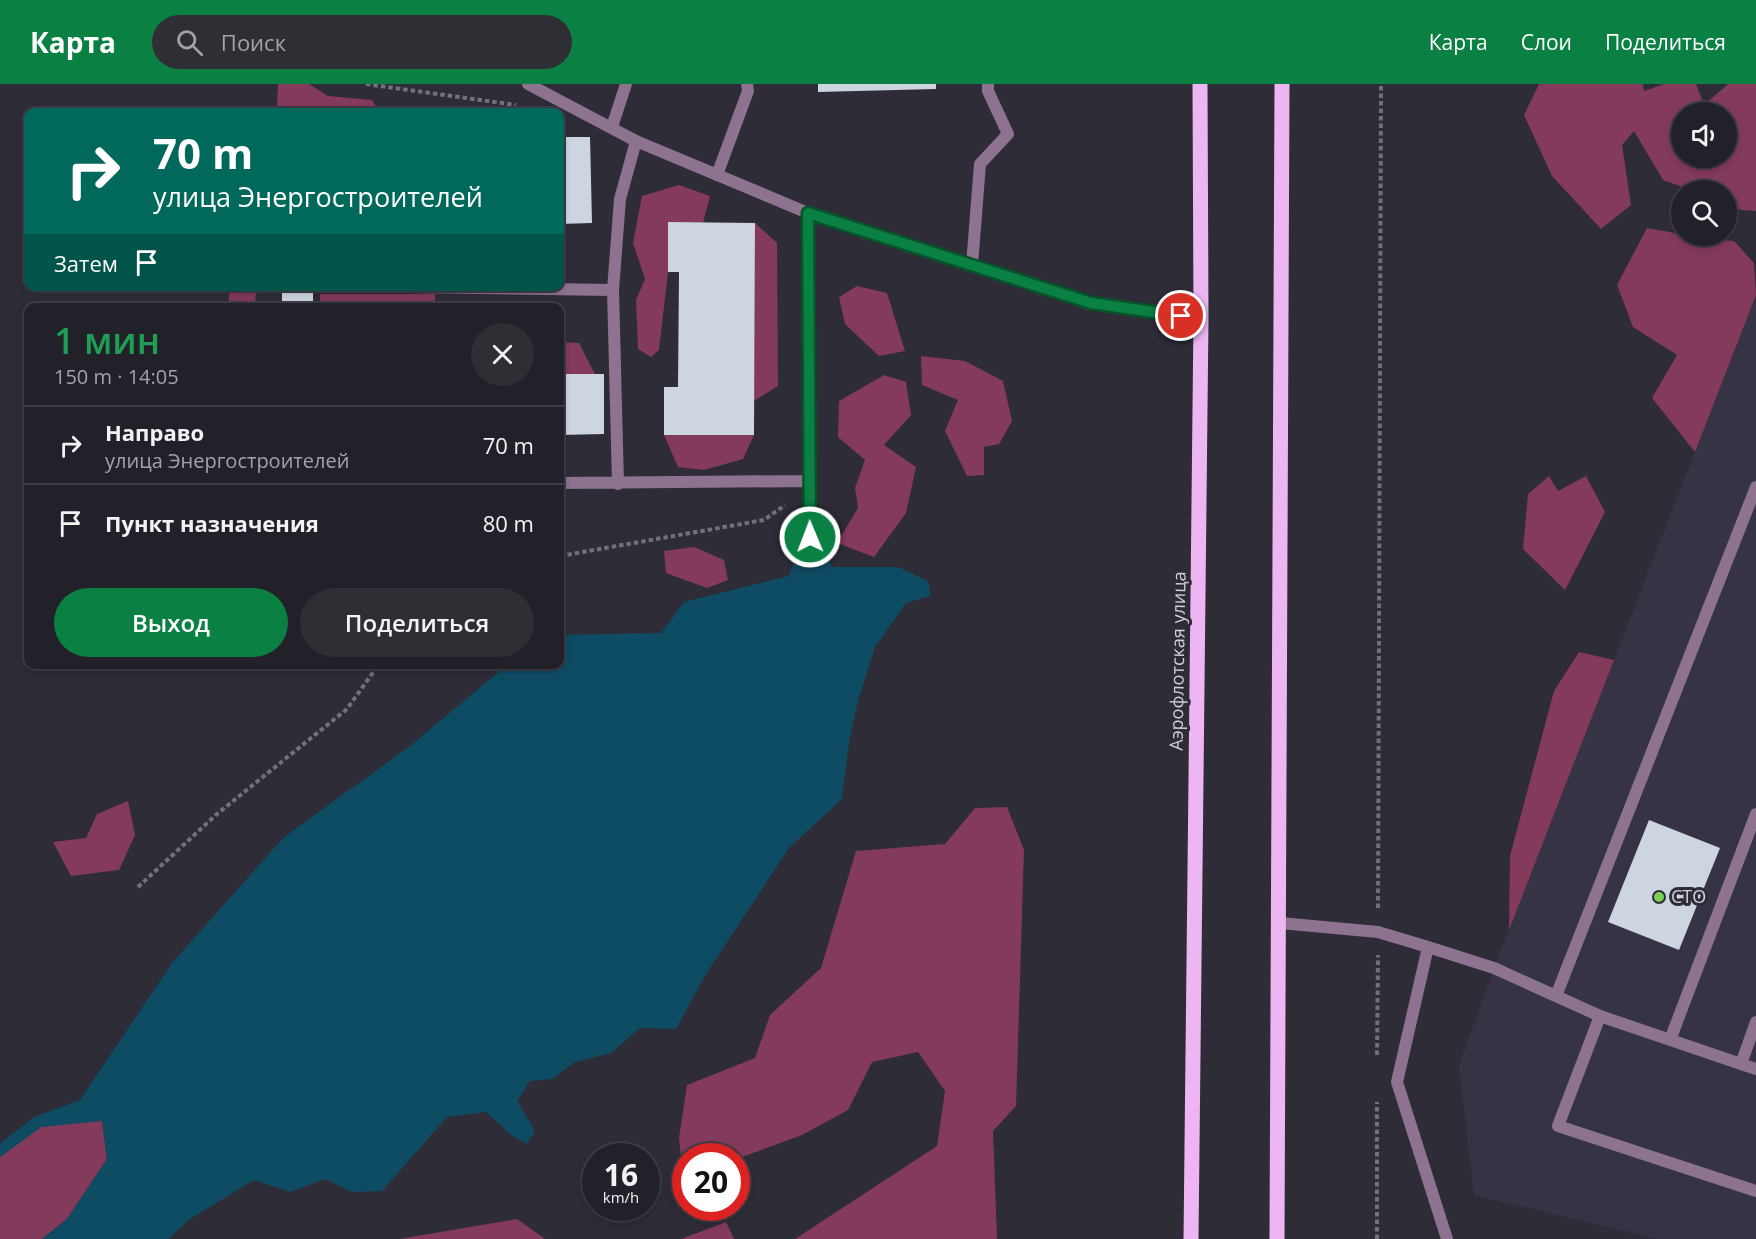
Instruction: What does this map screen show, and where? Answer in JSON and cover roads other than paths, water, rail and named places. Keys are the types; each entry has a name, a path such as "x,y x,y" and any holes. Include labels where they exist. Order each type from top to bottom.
{"main road":[{"name":"Аэрофлотская улица","path":"1191,1239 1201,318 1200,84"},
{"path":"1277,1239 1282,84"}],"street":[{"path":"528,84 636,141 808,213 1091,303 1201,318"},
{"path":"612,128 626,84"},
{"path":"717,175 748,91 747,84"},
{"path":"972,265 980,164 1008,134 988,91 988,84"},
{"path":"618,483 613,290 621,199 636,141"},
{"path":"808,213 810,537"},
{"path":"564,289 613,290"},
{"path":"564,483 809,481"},
{"path":"1556,996 1756,487"},
{"path":"1670,1040 1756,814"},
{"path":"1280,923 1378,932 1428,947 1494,968 1600,1016 1756,1069"},
{"path":"1428,947 1397,1082 1447,1239"},
{"path":"1600,1016 1558,1126 1756,1191"},
{"path":"1741,1064 1756,1022"}],"water":[{"path":"826,550 831,567 898,567 928,581 931,596 906,603 875,647 858,701 849,742 842,799 789,848 706,974 676,1029 640,1028 611,1053 575,1062 552,1079 530,1081 517,1101 535,1131 527,1144 511,1135 486,1112 447,1117 382,1191 352,1192 325,1179 290,1192 254,1180 190,1219 168,1239 42,1239 67,1219 107,1159 102,1121 41,1127 0,1157 0,1144 34,1117 80,1100 172,963 283,838 410,746 502,669 564,669 564,635 661,633 684,602 789,576 798,551"}],"place":[{"name":"СТО","path":"1659,897"}]}
